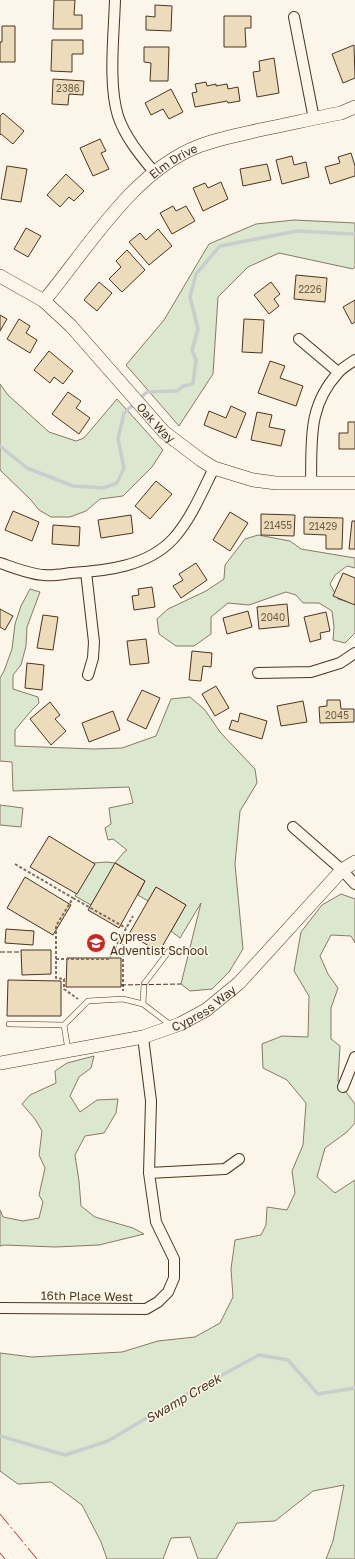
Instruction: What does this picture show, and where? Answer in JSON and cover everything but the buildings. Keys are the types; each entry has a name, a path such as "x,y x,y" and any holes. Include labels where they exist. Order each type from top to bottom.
{"street":[{"path":"115,0 112,88 118,116 128,138 154,172"},
{"path":"294,17 314,119"},
{"name":"Elm Drive","path":"44,301 120,204 154,172 173,159 205,144 242,134 341,113 355,108"},
{"name":"Oak Way","path":"0,276 44,301 71,326 164,432 176,443 214,468 253,480 276,483 355,483"},
{"path":"299,338 338,372"},
{"path":"311,483 312,430 321,397 338,372 355,360"},
{"path":"0,563 43,575 86,572 122,567 140,561 156,553 172,540 185,524 214,468"},
{"path":"86,572 94,642 94,658 88,675"},
{"path":"258,673 311,672 340,663 355,653"},
{"path":"293,827 342,870 355,884"},
{"name":"Cypress Way","path":"0,1063 143,1037 173,1026 206,1010 239,983 342,870 355,862"},
{"path":"143,1037 151,1101 149,1173 225,1169 239,1159"},
{"path":"343,1087 355,1057"},
{"name":"16th Place West","path":"0,1308 146,1309 158,1302 168,1292 174,1278 174,1259 156,1222 149,1173"}],"lane":[{"path":"143,1004 144,984 169,951"},
{"path":"9,1024 64,1025 84,1004 92,1000 124,999 143,1004 173,1026"},
{"path":"64,1025 68,1050"}],"path":[{"path":"16,864 126,928"},
{"path":"73,898 56,926 56,978 64,979 64,989 84,1004"},
{"path":"56,959 109,959 132,916"},
{"path":"123,933 124,999"}],"green space":[{"path":"294,220 355,223 355,267 353,269 279,253 248,267 218,297 213,374 179,426 126,365 164,320 209,244 256,224"},
{"path":"0,384 8,395 49,432 76,441 84,438 117,399 163,450 152,467 123,496 100,499 86,511 70,517 51,517 39,510 30,499 0,470"},
{"path":"258,535 290,541 301,549 355,558 355,568 347,566 335,575 330,584 338,599 355,604 355,633 345,643 333,640 334,627 332,611 319,603 303,603 296,595 286,592 249,605 228,603 211,617 211,634 194,646 176,646 159,634 157,619 168,609 206,591 224,579 225,565 245,539"},
{"path":"30,589 40,592 27,627 26,646 21,665 13,675 13,689 38,697 39,703 15,730 15,746 94,749 122,748 156,736 171,699 190,697 205,710 220,732 255,769 257,783 240,811 235,864 243,949 229,972 212,989 190,991 181,984 201,903 180,938 171,931 186,905 156,887 148,901 138,895 145,881 116,863 91,905 75,896 94,864 93,863 115,863 127,850 113,839 108,840 105,828 111,824 109,808 133,803 129,787 13,791 12,762 0,761 0,678 12,649 15,624 21,606"},
{"path":"0,805 23,808 21,827 0,825"},
{"path":"341,894 355,899 355,943 351,936 331,935 320,956 328,974 338,988 331,1008 331,1039 340,1046 338,1081 355,1104 355,1123 347,1132 325,1148 317,1177 335,1193 355,1180 355,1559 326,1559 333,1541 344,1485 313,1491 275,1521 237,1523 216,1559 198,1559 190,1537 171,1538 163,1559 107,1559 101,1542 82,1505 51,1482 18,1484 0,1471 0,1353 32,1357 122,1352 158,1341 195,1337 220,1323 233,1297 231,1269 235,1240 261,1235 266,1225 267,1207 287,1210 295,1193 292,1171 303,1145 306,1103 287,1080 263,1068 262,1044 282,1036 308,1037 309,996 294,971 301,932 322,905"},
{"path":"94,1056 91,1068 79,1077 70,1096 80,1112 97,1100 118,1099 116,1113 104,1133 85,1136 75,1155 81,1206 95,1217 133,1228 144,1234 99,1245 55,1247 0,1246 0,1210 3,1217 23,1221 39,1218 43,1202 39,1195 45,1168 39,1155 42,1131 35,1119 22,1104 30,1095 56,1083 55,1071 67,1063"}],"waterway":[{"path":"139,399 147,392 177,391 183,386 193,383 196,360 192,350 198,329 190,297 196,274 220,246 297,231 355,234"},
{"path":"0,446 27,468 73,486 103,488 117,483 124,468 118,439 124,413 135,403"},
{"name":"Swamp Creek","path":"0,1436 65,1455 108,1441 185,1395 259,1355 288,1360 318,1394 355,1388"}],"fence":[{"path":"0,952 21,952"},
{"path":"121,985 181,984"}],"power":[{"path":"0,1514 37,1559"},
{"path":"0,1553 5,1559"}],"place":[{"name":"Cypress Adventist School","path":"96,943"}]}
